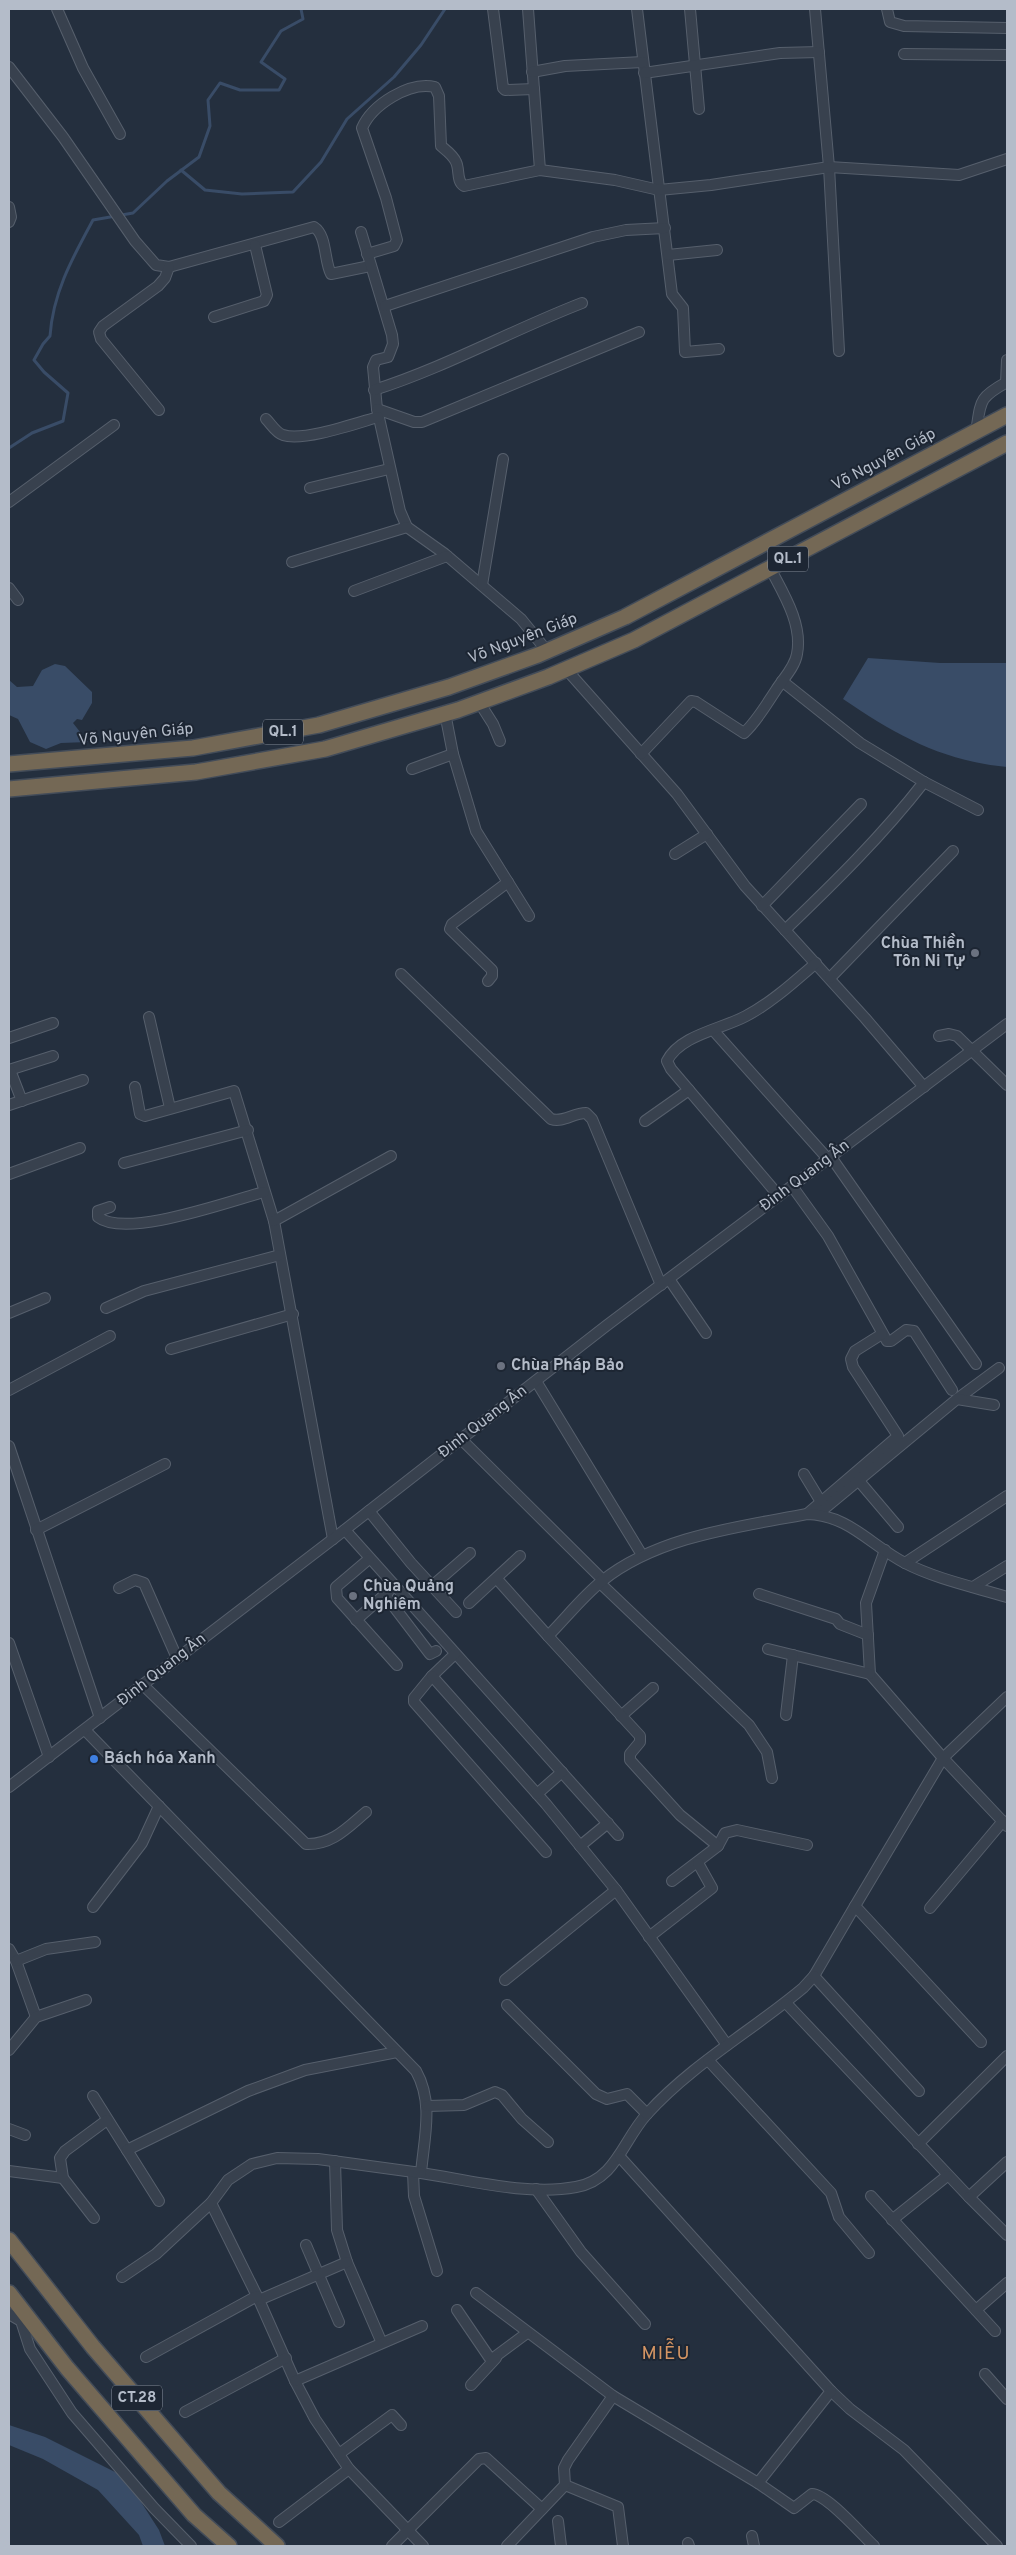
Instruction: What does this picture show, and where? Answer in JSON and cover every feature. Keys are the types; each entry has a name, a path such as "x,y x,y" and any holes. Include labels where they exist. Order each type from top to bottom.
{"highway":[{"name":"Võ Nguyên Giáp","path":"9,764 193,748 319,725 448,687 547,651 624,617 1007,415"},
{"name":"QL.1","path":"9,789 196,772 326,749 478,702 566,669 634,640 1007,443"},
{"name":"CT.28","path":"9,2240 93,2347 218,2493 277,2546"},
{"name":"CT.28","path":"9,2293 67,2368 194,2515 229,2546"}],"street":[{"path":"57,9 83,68 120,134"},
{"path":"493,9 503,88 506,90 534,89"},
{"path":"528,9 540,170"},
{"path":"637,9 672,294 683,308 685,352 719,349"},
{"path":"690,9 699,109"},
{"path":"815,9 829,167 839,351"},
{"path":"887,9 890,22 904,26 1007,28"},
{"path":"532,72 565,66 644,67 695,65 780,52 819,52"},
{"path":"904,54 1007,55"},
{"path":"9,67 63,137 135,240 151,260 161,268 314,227 317,228 322,239 331,274 370,266"},
{"path":"367,254 394,246 397,240 386,198 362,128 374,111 396,94 412,89 435,87 439,96 442,146 452,155 457,164 459,179 464,186 540,170 615,180 659,190 711,185 829,167 959,175 1007,159"},
{"path":"9,207 11,217 9,222"},
{"path":"384,306 593,237 626,230 665,228"},
{"path":"361,232 384,306 393,344 388,357 374,364 374,390 389,470 400,511 407,527 447,556 521,619 547,651"},
{"path":"214,317 264,301 267,295 255,244"},
{"path":"668,255 717,250"},
{"path":"159,410 101,339 99,332 103,326 158,286 165,278 169,267"},
{"path":"374,390 414,377 526,325 582,302"},
{"path":"266,419 280,435 289,436 328,431 378,413 414,422 422,422 639,332"},
{"path":"976,432 982,400 985,395 1007,382 1007,360"},
{"path":"9,502 114,425"},
{"path":"482,585 503,459"},
{"path":"310,488 389,470"},
{"path":"292,562 407,527"},
{"path":"354,591 447,556"},
{"path":"641,754 691,701 696,702 744,732 761,712 790,670 797,655 798,636 789,606 770,568"},
{"path":"9,588 18,600"},
{"path":"566,669 677,794 762,906 830,978 924,1088"},
{"path":"782,681 860,743 924,782 978,810"},
{"path":"478,702 493,724 500,741"},
{"path":"445,713 453,754 476,831 529,916"},
{"path":"412,769 453,754"},
{"path":"785,930 882,835 924,782"},
{"path":"762,906 861,804"},
{"path":"674,854 707,834"},
{"path":"830,978 953,851"},
{"path":"488,981 492,976 492,970 451,933 450,928 452,924 508,882"},
{"path":"779,1196 689,1090 667,1061 671,1053 713,1030 746,1016 785,989 816,963"},
{"path":"401,974 551,1119 561,1120 577,1113 586,1113 592,1119 665,1282 706,1332"},
{"path":"150,1016 170,1108"},
{"path":"9,1038 53,1024"},
{"name":"Đinh Quang Ân","path":"9,1787 334,1539 665,1282 1007,1024"},
{"path":"713,1030 830,1158 976,1364"},
{"path":"939,1036 954,1034 1007,1085"},
{"path":"22,1101 10,1070 53,1056"},
{"path":"9,1105 83,1080"},
{"path":"135,1088 142,1116 234,1091 248,1130 264,1192 274,1221 334,1539"},
{"path":"644,1121 689,1090"},
{"path":"124,1163 248,1130"},
{"path":"9,1174 80,1148"},
{"path":"274,1221 391,1156"},
{"path":"792,1186 832,1243 888,1342 906,1330 914,1331 955,1395 994,1405"},
{"path":"110,1207 98,1211 97,1215 100,1219 126,1225 152,1223 264,1192"},
{"path":"106,1308 144,1291 280,1255"},
{"path":"9,1313 45,1298"},
{"path":"171,1349 293,1314"},
{"path":"807,1514 898,1436 853,1367 851,1359 856,1351 882,1334"},
{"path":"9,1390 110,1336"},
{"path":"818,1514 859,1481 955,1395 1000,1368"},
{"path":"536,1381 642,1555"},
{"path":"461,1439 601,1582 749,1725 767,1752 772,1778"},
{"path":"9,1446 100,1718"},
{"path":"36,1530 165,1464"},
{"path":"804,1474 821,1502"},
{"path":"859,1481 898,1527"},
{"path":"905,1563 1007,1496"},
{"path":"369,1511 456,1612"},
{"path":"548,1636 601,1582 642,1555 715,1533 807,1514 818,1514 844,1522 905,1563 1007,1597"},
{"path":"345,1530 618,1835"},
{"path":"870,1674 866,1603 885,1550"},
{"path":"432,1586 470,1553"},
{"path":"469,1603 520,1556"},
{"path":"369,1559 336,1587 335,1593 356,1620 397,1665"},
{"path":"973,1586 1007,1566"},
{"path":"496,1579 641,1739 630,1754 630,1760 680,1815 718,1846"},
{"path":"119,1588 135,1580 144,1583 177,1658"},
{"path":"356,1620 395,1585"},
{"path":"759,1594 836,1619 840,1624 868,1636"},
{"path":"385,1595 430,1654 436,1650"},
{"path":"9,1643 49,1757"},
{"path":"768,1649 870,1674 943,1758 1005,1824 930,1908"},
{"path":"455,1654 432,1676 414,1698 415,1706 546,1852"},
{"path":"786,1715 793,1655"},
{"path":"432,1676 537,1794 616,1890 727,2046"},
{"path":"143,1685 306,1844 319,1845 333,1839 366,1812"},
{"path":"621,1716 653,1688"},
{"path":"122,2277 156,2254 211,2203 228,2180 252,2164 277,2158 335,2161 536,2189 576,2187 605,2175 620,2157 626,2144 647,2114 708,2060 786,2002 814,1976 943,1758 1007,1697"},
{"path":"85,1730 416,2071 422,2081 427,2106 414,2196 437,2271"},
{"path":"537,1794 562,1772"},
{"path":"93,1907 142,1843 158,1806"},
{"path":"580,1846 608,1823"},
{"path":"672,1881 718,1846 725,1834 737,1830 808,1845"},
{"path":"649,1937 712,1888 698,1862"},
{"path":"505,1980 616,1890"},
{"path":"856,1906 981,2042"},
{"path":"16,1960 46,1949 95,1942"},
{"path":"9,1949 16,1960 36,2017"},
{"path":"814,1976 919,2091"},
{"path":"9,2050 36,2017 86,2000"},
{"path":"786,2002 947,2176 1007,2236"},
{"path":"507,2005 596,2094 607,2099 627,2094 647,2114"},
{"path":"127,2150 248,2090 297,2073 397,2052"},
{"path":"918,2144 1007,2056"},
{"path":"708,2060 831,2193 839,2217 869,2253"},
{"path":"427,2106 464,2105 495,2092 502,2095 522,2119 548,2142"},
{"path":"93,2096 160,2201"},
{"path":"94,2218 63,2178 60,2158 65,2151 107,2120"},
{"path":"9,2129 25,2135"},
{"path":"620,2157 831,2391 850,2410 904,2450 994,2545"},
{"path":"335,2161 337,2230 347,2262 381,2342"},
{"path":"969,2197 1007,2162"},
{"path":"9,2171 63,2178"},
{"path":"892,2220 947,2176"},
{"path":"536,2189 581,2252 644,2324"},
{"path":"871,2196 995,2331"},
{"path":"211,2203 315,2419 349,2469 406,2532 423,2546"},
{"path":"306,2245 339,2322"},
{"path":"146,2357 258,2298 319,2275 347,2262"},
{"path":"976,2310 1007,2283"},
{"path":"476,2293 613,2396 758,2483 794,2508 812,2494 816,2494 874,2546"},
{"path":"457,2310 489,2357 496,2358"},
{"path":"9,2314 21,2321 30,2349 72,2413 154,2508 191,2546"},
{"path":"295,2380 422,2326"},
{"path":"471,2385 496,2358 527,2333"},
{"path":"185,2412 286,2358"},
{"path":"985,2374 1007,2399"},
{"path":"758,2483 831,2391"},
{"path":"507,2546 565,2485 564,2468 568,2460 613,2396"},
{"path":"338,2454 392,2415 402,2425"},
{"path":"392,2546 479,2459 486,2458 542,2509"},
{"path":"279,2522 349,2469"},
{"path":"565,2485 618,2507 623,2546"},
{"path":"558,2521 561,2546"}],"water":[{"path":"868,658 940,663 1007,663 1007,767 961,759 920,744 882,724 843,699"},
{"path":"55,664 65,666 92,692 92,703 82,720 77,719 73,723 88,742 61,743 46,749 30,742 18,719 9,715 9,680 17,687 33,686 42,670"},
{"path":"9,2425 45,2437 125,2477 159,2530 165,2546 143,2546 139,2535 98,2490 43,2459 9,2445"}],"waterway":[{"path":"9,448 32,433 63,421 68,393 44,372 34,360 50,336 55,305 65,275 93,220 133,213 167,181 199,157 210,126 208,100 220,83 240,90 279,90 285,79 261,62 281,31 303,19 301,9"},
{"path":"181,170 205,190 242,194 293,192 321,162 347,119 394,77 421,45 445,9"}],"place":[{"name":"Chùa Thiền Tôn Ni Tự","path":"975,953"},
{"name":"Chùa Pháp Bảo","path":"501,1366"},
{"name":"Chùa Quảng Nghiêm","path":"353,1596"},
{"name":"Bách hóa Xanh","path":"94,1759"}],"district":[{"name":"MIỄU","path":"666,2354"}]}
